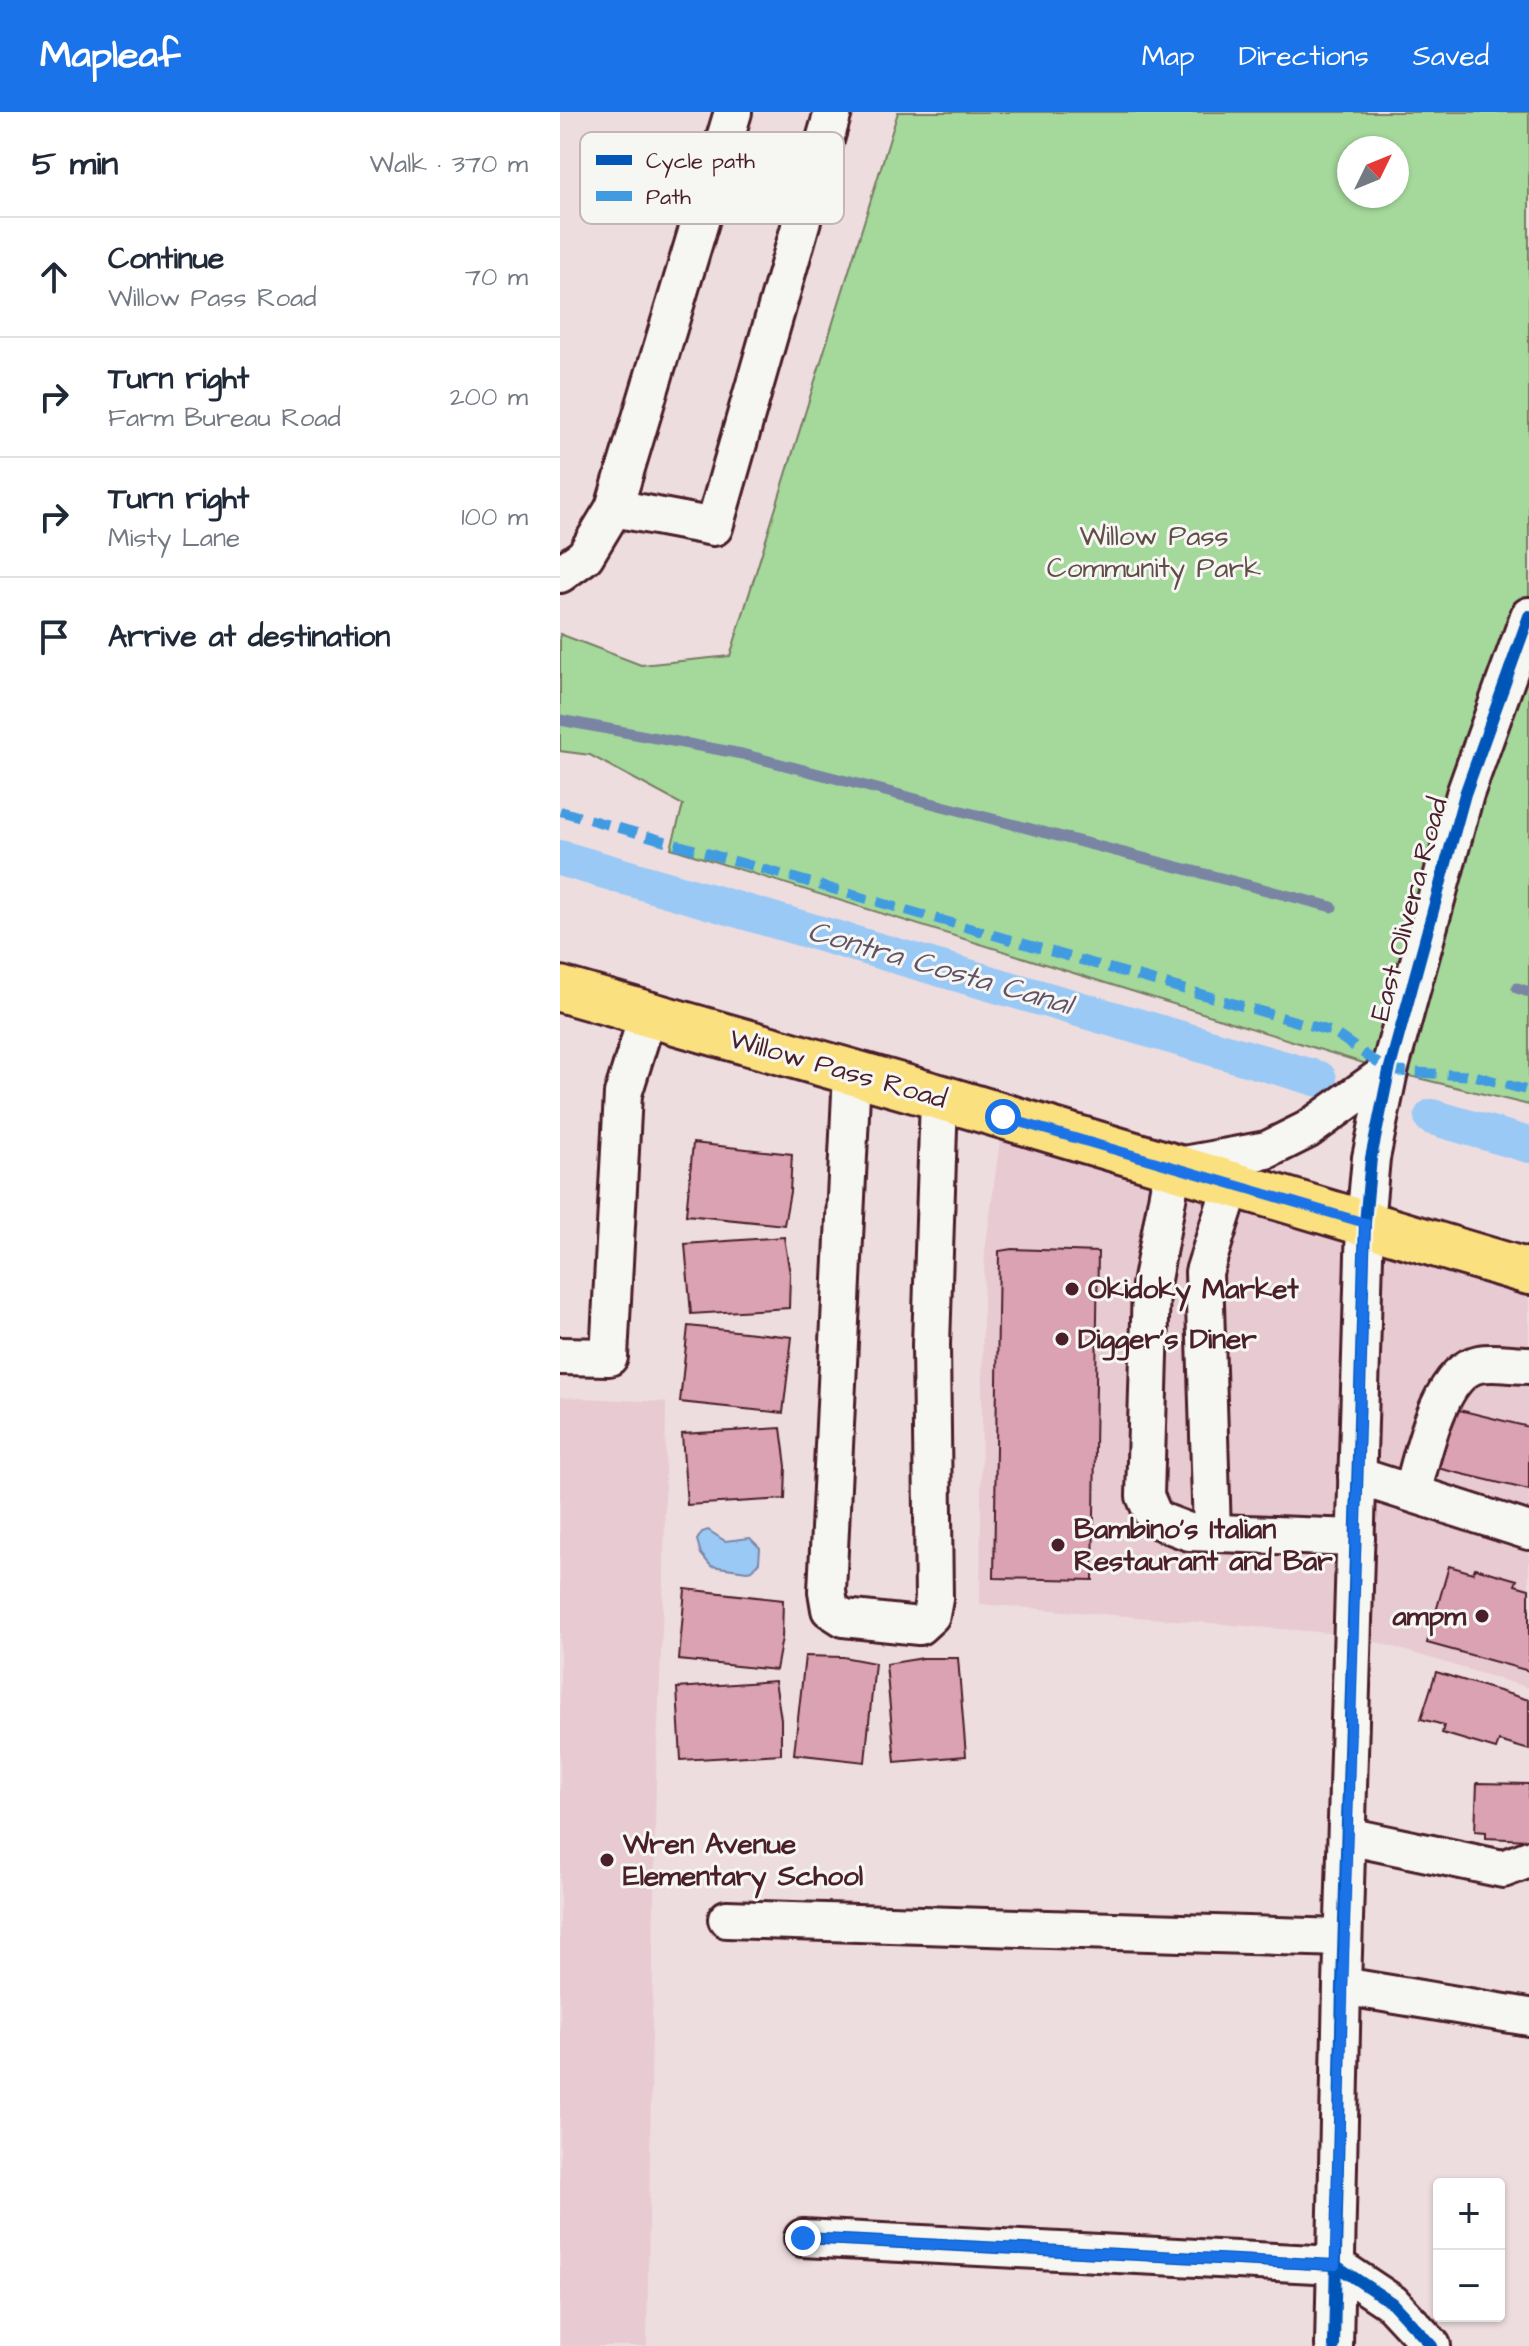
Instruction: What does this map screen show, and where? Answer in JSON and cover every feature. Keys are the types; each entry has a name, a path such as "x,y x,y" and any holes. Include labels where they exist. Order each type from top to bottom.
{"main road":[{"name":"Willow Pass Road","path":"560,989 939,1097 1529,1272"}],"street":[{"path":"727,132 733,112"},
{"path":"827,132 833,112"},
{"path":"560,574 585,556 614,508 699,224"},
{"path":"614,508 714,527 801,224"},
{"name":"East Olivera Road","path":"1334,2346 1357,1476 1365,1223 1371,1158 1389,1071 1465,794 1529,616"},
{"path":"560,1356 609,1357 623,1094 648,1014"},
{"path":"1356,1538 1189,1532 1155,1519 1145,1496 1151,1285 1173,1167 1267,1150 1307,1130 1389,1071"},
{"path":"852,1073 827,1591 830,1609 844,1618 919,1626 931,1615 934,1599 931,1345 939,1097"},
{"path":"1212,1533 1204,1272 1232,1184"},
{"path":"1412,1493 1441,1399 1454,1380 1477,1364 1529,1365"},
{"path":"1357,1476 1529,1531"},
{"path":"1347,1836 1503,1869 1529,1859"},
{"path":"727,1919 1343,1938"},
{"path":"1342,1986 1529,2017"},
{"path":"803,2238 1335,2265 1392,2303 1432,2346"}],"shaded area":[{"path":"1003,1117 1529,1272 1529,1688 1353,1635 980,1604 985,1251"},
{"name":"Wren Avenue Elementary School","path":"560,1397 666,1402 664,1583 656,1777 647,2346 560,2346"}],"green space":[{"name":"Willow Pass Community Park","path":"898,112 1529,112 1529,1105 1389,1071 671,848 683,805 590,755 560,751 560,634 641,665 730,656"}],"water":[{"path":"708,1530 725,1541 750,1538 760,1548 759,1562 747,1571 711,1566 701,1554 697,1540 702,1532"}],"building":[{"path":"693,1143 792,1154 784,1225 686,1215"},
{"path":"784,1237 790,1274 789,1308 691,1314 685,1244"},
{"path":"999,1251 1098,1252 1093,1580 994,1578"},
{"path":"688,1326 792,1337 783,1413 680,1402"},
{"path":"1447,1407 1529,1427 1529,1490 1433,1467"},
{"path":"781,1428 786,1466 785,1499 687,1505 682,1434"},
{"name":"ampm","path":"1449,1566 1473,1573 1475,1568 1517,1580 1515,1585 1529,1589 1529,1671 1427,1643"},
{"path":"685,1589 783,1600 782,1638 776,1670 679,1660"},
{"path":"805,1656 843,1657 875,1663 865,1762 794,1754"},
{"path":"923,1658 958,1658 966,1756 895,1762 886,1664"},
{"path":"1436,1672 1529,1700 1529,1750 1499,1741 1496,1749 1442,1733 1444,1725 1421,1719"},
{"path":"775,1681 781,1719 781,1754 681,1760 677,1688"},
{"path":"1477,1783 1529,1784 1529,1840 1486,1838 1486,1832 1475,1831"}],"waterway":[{"path":"560,720 742,754 1332,907"},
{"name":"Contra Costa Canal","path":"560,858 1319,1079"},
{"path":"1517,988 1529,992"},
{"name":"Contra Costa Canal","path":"1432,1117 1529,1145"}],"marked path":[{"path":"560,811 1333,1032 1389,1071 1476,1076 1529,1091"}],"cycle path":[{"path":"1334,2346 1365,1223 1371,1158 1389,1071 1465,794 1529,616"},
{"path":"803,2238 1335,2265 1392,2303 1432,2346"}],"place":[{"name":"Okidoky Market","path":"1072,1289"},
{"name":"Digger's Diner","path":"1062,1339"},
{"name":"Bambino's Italian Restaurant and Bar","path":"1058,1545"},
{"name":"ampm","path":"1482,1616"},
{"name":"Wren Avenue Elementary School","path":"607,1860"}],"route":[{"path":"803,2238 1335,2265 1365,1223 1003,1117"}]}
